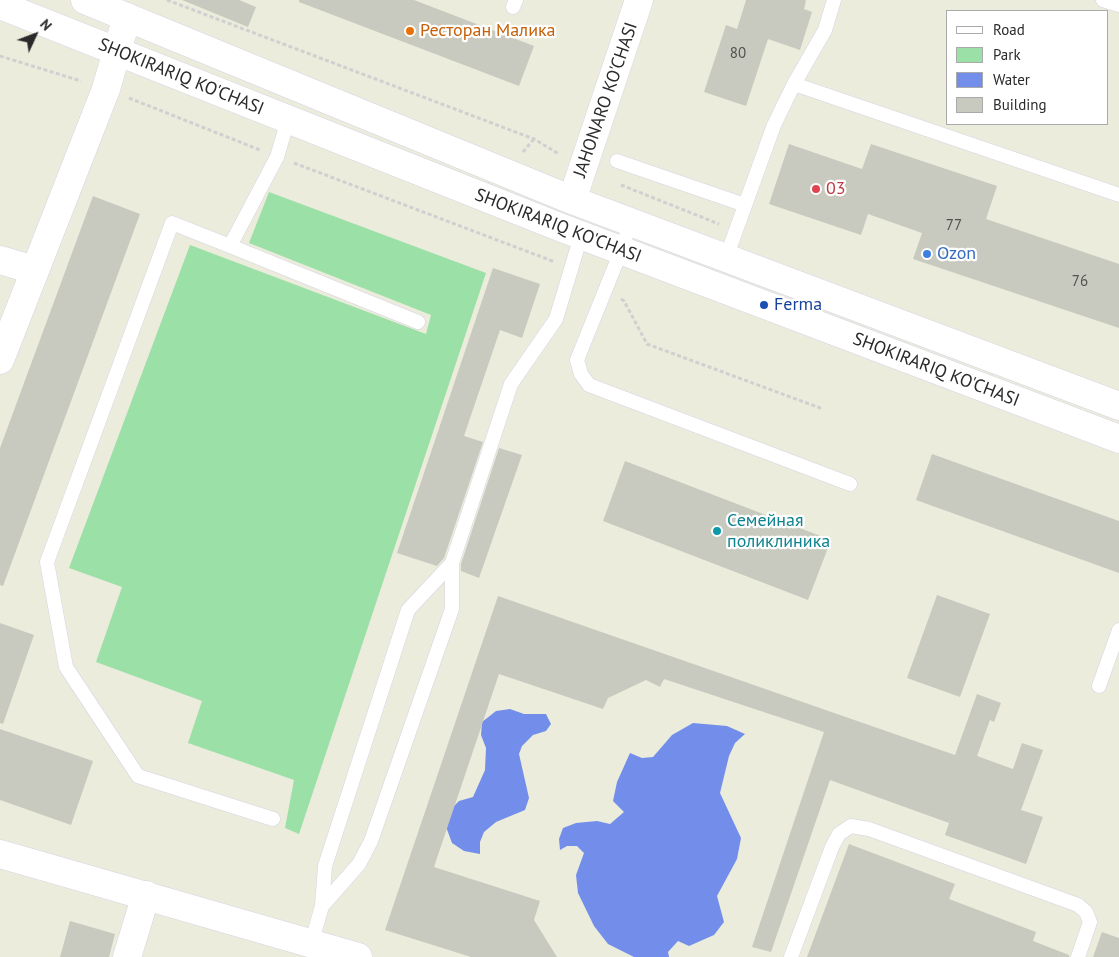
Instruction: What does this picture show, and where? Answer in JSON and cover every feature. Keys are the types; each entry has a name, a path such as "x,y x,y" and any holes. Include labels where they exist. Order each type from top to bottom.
{"main road":[{"name":"SHOKIRARIQ KO'CHASI","path":"85,0 572,200 1119,406"},
{"name":"JAHONARO KO'CHASI","path":"572,200 639,0"},
{"name":"SHOKIRARIQ KO'CHASI","path":"0,5 582,236 1119,439"},
{"path":"0,360 106,88 127,17"},
{"path":"0,260 34,270"},
{"path":"0,854 358,957"},
{"path":"128,957 146,895"}],"lane":[{"path":"726,258 774,125 794,84 825,30 834,0"},
{"path":"1103,0 1119,5"},
{"path":"794,84 1119,195"},
{"path":"230,246 278,157 288,120"},
{"path":"617,161 745,205"},
{"path":"631,222 577,360 581,374 589,385 850,484"},
{"path":"273,819 138,776 66,667 47,562 172,223 418,322"},
{"path":"322,906 359,864 371,841 452,609 452,562 511,384 556,319 582,236"},
{"path":"311,944 322,906 325,866 408,610 452,562"},
{"path":"1099,686 1119,630"},
{"path":"791,957 832,846 839,834 851,826 869,829 1078,906 1086,912 1090,922 1078,957"}],"path":[{"path":"167,0 534,139 583,168 642,194 735,230"},
{"path":"0,56 106,88 278,157 551,260 571,270"},
{"path":"605,292 624,300 647,344 823,409"}],"green space":[{"path":"269,192 486,273 299,834 285,828 294,780 188,743 202,701 96,662 122,587 69,568 190,245 426,334 431,315 249,243"}],"water":[{"path":"510,709 524,714 546,714 551,724 546,731 533,735 522,746 519,754 529,798 525,810 496,822 484,832 480,842 480,854 464,851 452,843 445,824 448,812 459,801 473,797 485,770 486,748 481,735 482,722 496,711"},
{"path":"693,723 727,726 745,734 735,743 729,756 720,793 741,838 737,859 717,896 724,922 714,935 689,946 678,941 668,952 669,957 634,957 608,944 594,926 578,893 576,875 584,853 577,846 567,846 560,850 559,839 563,828 576,823 597,821 610,824 624,812 613,801 617,782 630,753 642,758 653,757 672,735"}],"building":[{"path":"182,0 239,0 256,7 248,27"},
{"path":"299,0 414,0 534,46 519,86 299,2"},
{"path":"746,0 806,0 804,9 812,12 800,50 768,39 746,106 704,92 726,25 737,29"},
{"path":"789,144 862,169 871,144 997,186 986,219 1119,264 1119,328 913,259 922,233 868,214 861,235 769,204"},
{"path":"93,196 140,214 3,586 0,585 0,448"},
{"path":"493,268 540,284 522,338 500,330 464,436 483,442 444,558 437,566 397,553"},
{"path":"499,448 522,455 479,578 461,571 461,564"},
{"path":"932,454 1119,521 1119,573 916,500"},
{"name":"Семейная поликлиника","path":"625,461 831,540 808,600 603,521"},
{"path":"937,595 990,614 960,697 907,678"},
{"path":"498,596 955,755 977,694 1001,703 994,722 990,720 977,756 1013,769 1022,743 1043,750 1021,810 1043,817 1026,864 945,835 949,823 830,780 771,952 752,947 824,732 664,679 660,687 646,680 608,698 603,709 499,674 434,867 540,901 534,920 557,957 471,957 385,930"},
{"path":"0,623 34,635 3,724 0,723"},
{"path":"0,729 93,761 71,825 0,800"},
{"path":"849,844 955,884 949,899 1036,932 1033,941 1069,955 1069,957 807,957"},
{"path":"70,921 115,934 109,957 60,957"},
{"path":"1102,932 1119,938 1119,957 1093,957"}],"place":[{"name":"Ресторан Малика","path":"410,31"},
{"name":"03","path":"816,189"},
{"name":"Ozon","path":"927,254"},
{"name":"Ferma","path":"764,305"},
{"name":"Семейная поликлиника","path":"717,531"}]}
